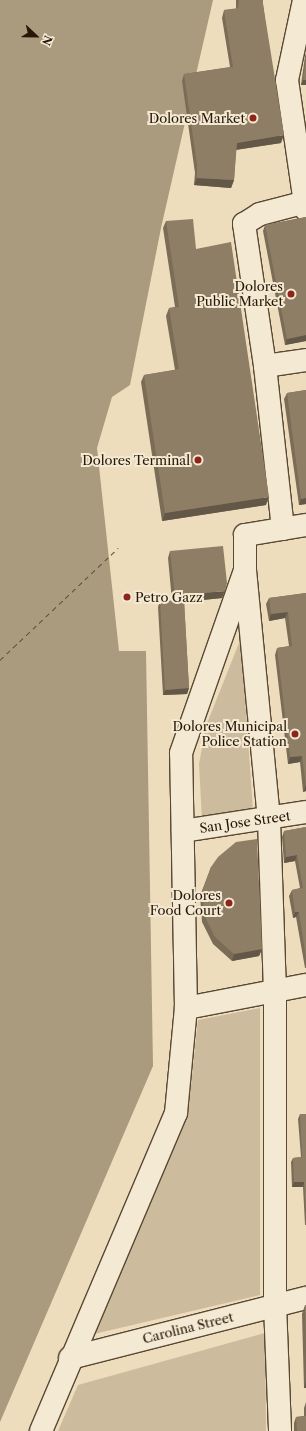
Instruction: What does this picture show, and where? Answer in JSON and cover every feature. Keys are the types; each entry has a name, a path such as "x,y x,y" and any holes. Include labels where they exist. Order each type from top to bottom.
{"street":[{"path":"283,529 265,366 244,224 260,214 306,205 288,80 304,0"},
{"path":"265,366 306,360"},
{"path":"280,1431 276,1305 275,991 269,820 245,570 245,535 306,525"},
{"path":"41,1431 70,1358 176,1113 186,1008 181,753 245,570"},
{"name":"San Jose Street","path":"183,831 269,820 306,812"},
{"path":"186,1008 306,985"},
{"name":"Carolina Street","path":"70,1358 306,1298"}],"shaded area":[{"path":"0,0 213,0 161,228 130,385 112,397 97,448 119,651 146,651 153,1066 0,1422"},
{"path":"241,638 253,811 202,819 199,764 206,726"},
{"path":"260,1008 260,1295 94,1334 188,1112 198,1020"},
{"path":"265,1333 266,1431 58,1431 78,1385"}],"building":[{"path":"239,0 263,0 284,135 237,143 234,180 197,178 197,165 184,74 233,67 224,10 238,8"},
{"path":"306,57 306,80 303,80"},
{"name":"Dolores Public Market","path":"306,217 306,335 287,339 265,225"},
{"path":"193,219 196,249 231,242 269,497 165,513 144,375 179,369 169,308 179,307 166,221"},
{"path":"306,390 306,498 301,499 287,393"},
{"path":"223,546 227,583 225,591 175,596 170,551"},
{"path":"306,593 306,785 302,756 290,757 277,648 292,646 288,612 271,614 269,598"},
{"path":"184,600 189,688 165,690 160,601"},
{"path":"306,827 306,958 299,912 295,912 292,890 303,888 297,855 286,857 284,831"},
{"name":"Dolores Food Court","path":"257,839 262,949 234,954 215,937 204,915 203,890 211,867 218,857 236,842"},
{"path":"300,1114 306,1114 306,1210 304,1182 294,1182 293,1158 302,1157"},
{"path":"305,1305 306,1305 306,1349"},
{"path":"306,1416 306,1431 297,1431 296,1417"}],"ferry route":[{"path":"0,660 118,548"}],"place":[{"name":"Dolores Market","path":"253,118"},
{"name":"Dolores Public Market","path":"291,294"},
{"name":"Dolores Terminal","path":"198,460"},
{"name":"Petro Gazz","path":"127,597"},
{"name":"Dolores Municipal Police Station","path":"295,734"},
{"name":"Dolores Food Court","path":"229,903"}]}
